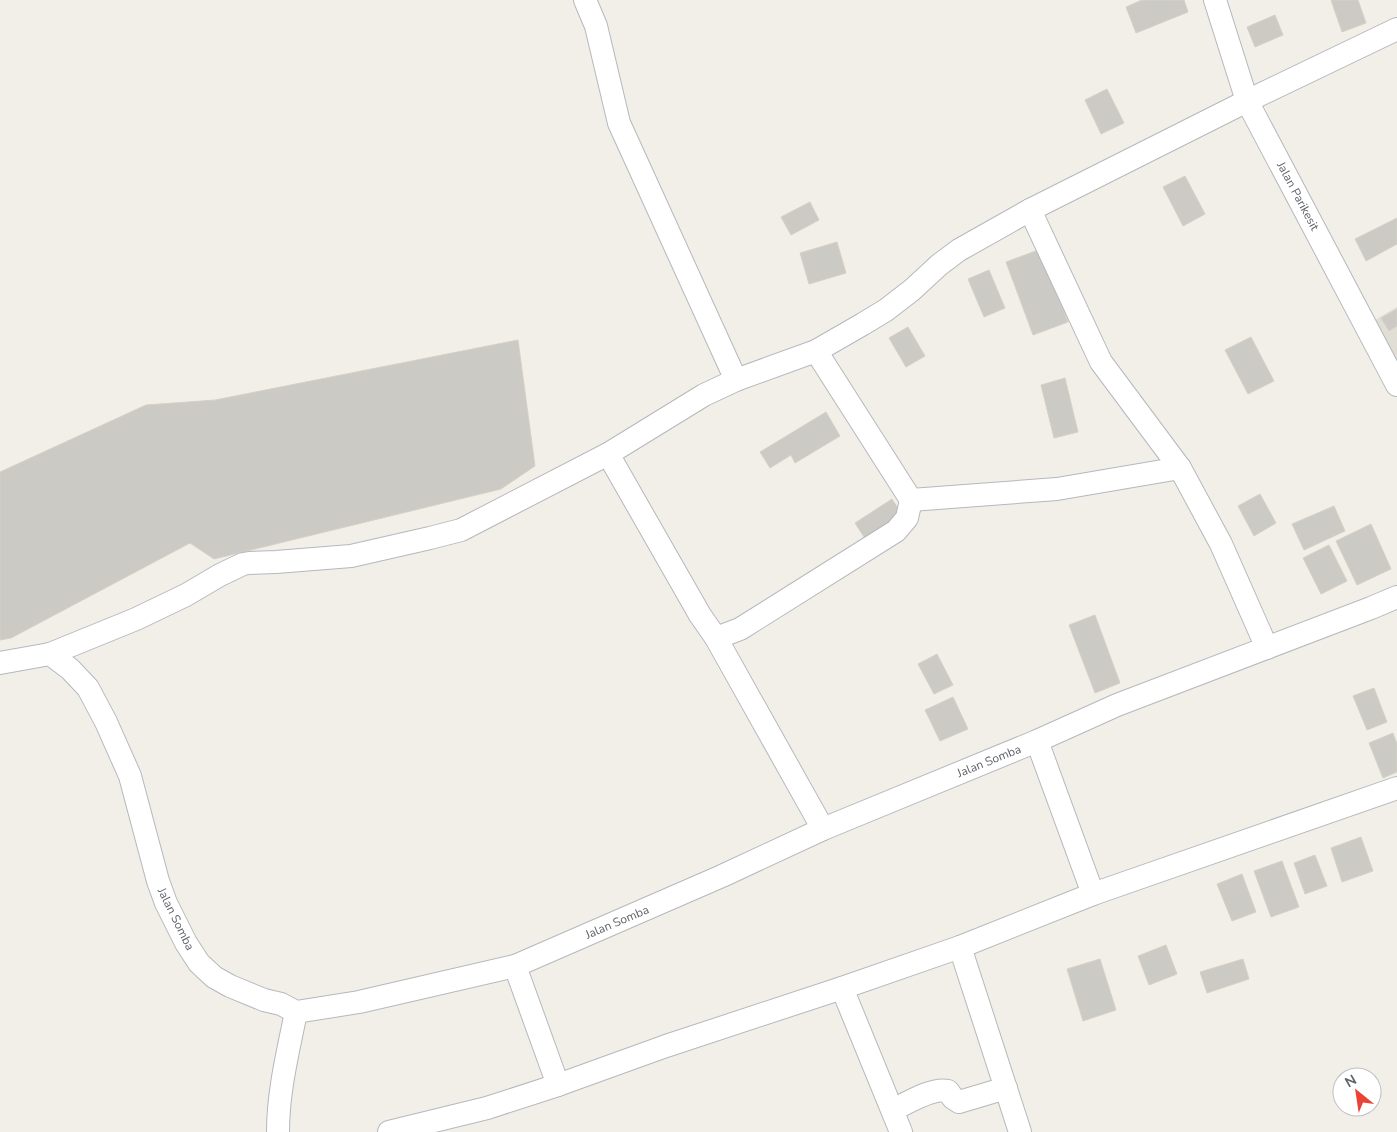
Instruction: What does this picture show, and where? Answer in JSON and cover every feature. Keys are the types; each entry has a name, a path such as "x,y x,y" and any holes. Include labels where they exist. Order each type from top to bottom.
{"street":[{"path":"585,0 596,26 620,123 736,380"},
{"name":"Jalan Parikesit","path":"1215,0 1247,100 1397,385"},
{"path":"0,663 50,654 136,619 209,583 220,574 243,564 351,556 461,530 608,454 704,394 816,350 863,324 886,310 912,290 939,265 959,250 1030,210 1247,100 1397,29"},
{"path":"1030,210 1101,362 1180,468 1221,544 1267,648"},
{"path":"716,638 740,629 896,531 907,518 911,500 816,350"},
{"path":"608,454 700,616 716,638 823,829"},
{"path":"911,500 1057,489 1180,468"},
{"name":"Jalan Somba","path":"50,654 70,669 88,688 106,722 130,776 158,881 166,902 186,943 199,963 214,977 230,986 281,1004 296,1012 359,1002 514,966 713,880 823,829 1037,742 1116,705 1397,597"},
{"path":"1037,742 1093,894"},
{"path":"389,1132 487,1108 558,1085 666,1046 960,947 1093,894 1397,788"},
{"path":"960,947 1020,1132"},
{"path":"514,966 558,1085"},
{"path":"842,988 901,1132"},
{"path":"278,1132 278,1108 296,1012"},
{"path":"893,1110 942,1090 948,1091 959,1102 1006,1088"}],"shaded area":[{"path":"1397,307 1397,368 1373,321"}],"building":[{"path":"1142,0 1184,0 1188,12 1136,33 1126,7"},
{"path":"1331,0 1358,0 1366,23 1342,32"},
{"path":"1275,15 1283,35 1255,47 1247,27"},
{"path":"1107,89 1124,123 1101,134 1085,100"},
{"path":"1185,176 1205,214 1183,226 1163,187"},
{"path":"810,202 819,220 791,235 781,217"},
{"path":"1397,218 1397,244 1366,261 1355,239"},
{"path":"837,242 846,273 809,284 800,253"},
{"path":"1041,249 1068,322 1033,335 1006,262"},
{"path":"989,270 1005,308 984,317 968,279"},
{"path":"1397,309 1397,326 1389,331 1381,318"},
{"path":"908,327 925,356 906,367 889,338"},
{"path":"1251,337 1274,381 1248,394 1225,350"},
{"path":"518,340 535,466 501,489 214,559 190,543 11,638 0,640 0,472 146,405 215,400"},
{"path":"1065,378 1078,432 1054,438 1041,385"},
{"path":"826,412 840,436 795,463 791,455 770,468 760,452"},
{"path":"1260,494 1276,523 1254,536 1238,506"},
{"path":"892,499 903,516 866,540 855,523"},
{"path":"1334,506 1345,531 1304,550 1292,524"},
{"path":"1371,524 1391,569 1357,585 1336,541"},
{"path":"1329,545 1347,581 1321,594 1303,558"},
{"path":"1095,615 1120,683 1095,693 1069,625"},
{"path":"937,654 953,685 934,694 918,664"},
{"path":"1374,688 1387,722 1367,730 1353,696"},
{"path":"953,697 968,729 940,741 925,710"},
{"path":"1393,733 1397,744 1397,772 1383,778 1369,743"},
{"path":"1361,837 1373,871 1342,882 1331,848"},
{"path":"1315,855 1327,886 1305,894 1294,863"},
{"path":"1282,861 1299,907 1271,917 1254,871"},
{"path":"1242,874 1256,912 1232,921 1217,884"},
{"path":"1166,945 1177,974 1149,985 1138,956"},
{"path":"1100,959 1116,1010 1083,1021 1067,969"},
{"path":"1243,959 1249,979 1207,993 1200,972"}]}
